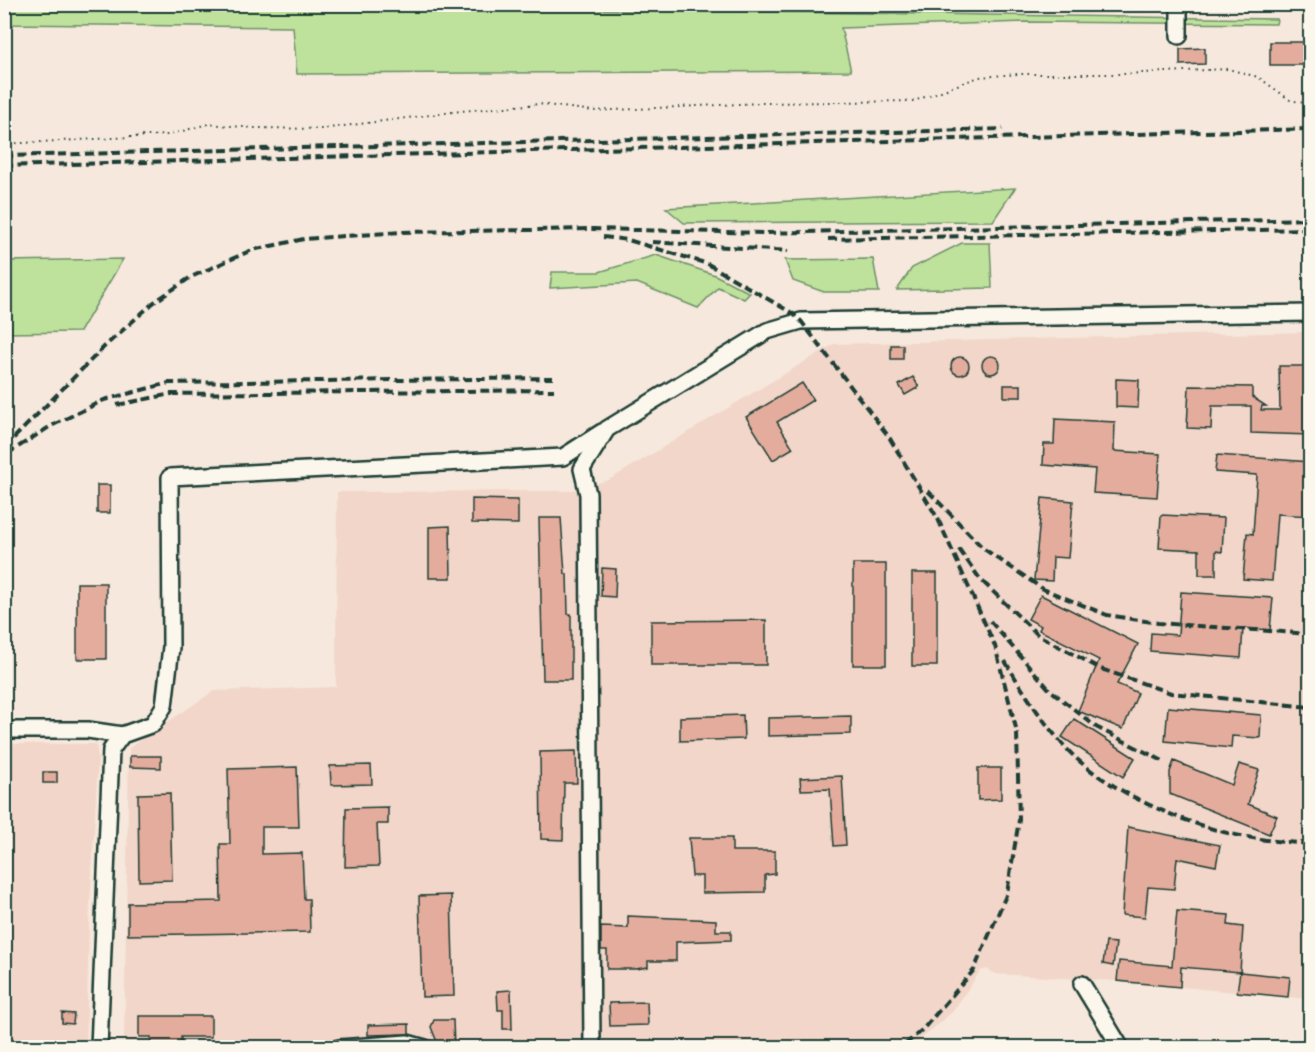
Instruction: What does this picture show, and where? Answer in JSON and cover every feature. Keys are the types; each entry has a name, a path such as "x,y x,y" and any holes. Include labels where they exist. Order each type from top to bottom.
{"street":[{"path":"1179,4 1179,36"},
{"path":"4,730 88,730 122,735 153,723 164,706 171,647 170,477 563,457 767,331 801,321 1311,313"},
{"path":"592,1047 588,494 582,469 607,429"},
{"path":"99,1047 111,750 122,735"},
{"path":"1082,984 1121,1047"},
{"path":"339,1047 407,1043 425,1047"}],"path":[{"path":"4,144 168,135 208,124 255,128 321,129 461,111 538,105 593,111 761,103 914,101 980,77 1018,74 1123,74 1228,69 1258,77 1290,100 1304,103 1311,99"}],"shaded area":[{"path":"1310,332 1310,999 1117,981 996,974 987,969 980,971 953,1011 912,1047 124,1048 129,748 214,691 336,687 337,492 570,491 609,480 834,344"},
{"path":"4,744 96,744 98,758 89,924 86,1047 5,1047"}],"green space":[{"path":"5,5 287,5 1277,19 1276,24 1026,22 841,28 851,71 297,74 293,27 5,24"},
{"path":"1015,188 993,221 684,223 666,208"},
{"path":"962,243 990,243 992,288 897,290 912,268"},
{"path":"656,255 715,275 750,293 744,299 718,287 698,308 637,283 550,288 552,272 599,272"},
{"path":"123,259 80,332 5,333 5,261"},
{"path":"873,259 879,292 824,292 793,281 785,260"}],"building":[{"path":"1270,42 1307,42 1307,65 1270,65"},
{"path":"1205,48 1205,64 1180,65 1180,49"},
{"path":"891,345 903,345 903,359 891,359"},
{"path":"991,356 997,359 1000,365 997,371 991,374 985,371 982,365 985,359"},
{"path":"960,357 966,360 969,366 966,372 960,375 954,372 951,366 954,360"},
{"path":"1279,366 1311,366 1311,435 1251,433 1251,406 1212,406 1211,429 1187,428 1189,386 1252,387 1252,397 1266,406 1262,406 1261,410 1280,410"},
{"path":"913,377 919,387 905,395 899,385"},
{"path":"1116,379 1139,380 1138,408 1116,407"},
{"path":"802,383 813,400 777,422 793,448 773,460 746,417"},
{"path":"1004,385 1021,385 1021,397 1004,397"},
{"path":"1055,419 1115,422 1114,451 1160,454 1157,497 1093,493 1095,469 1043,465 1044,444 1054,444"},
{"path":"1217,455 1311,462 1311,516 1277,514 1272,581 1243,579 1247,533 1253,534 1257,475 1215,472"},
{"path":"97,485 110,485 110,513 97,513"},
{"path":"1042,498 1073,501 1068,558 1053,557 1052,581 1034,580"},
{"path":"472,499 518,500 518,524 472,523"},
{"path":"1161,515 1224,518 1222,552 1216,551 1216,575 1199,575 1199,550 1159,548"},
{"path":"539,518 561,518 565,574 567,574 568,614 571,614 571,680 543,680"},
{"path":"450,526 451,578 429,578 429,527"},
{"path":"853,564 886,564 886,665 853,665"},
{"path":"602,568 616,569 615,597 601,596"},
{"path":"912,573 937,573 937,666 912,666"},
{"path":"77,583 106,583 106,659 77,659"},
{"path":"1181,592 1273,598 1270,630 1243,628 1241,658 1150,651 1151,633 1178,635"},
{"path":"1041,595 1138,644 1117,684 1138,693 1123,729 1078,711 1099,660 1039,630 1041,626 1028,619"},
{"path":"766,620 766,665 651,665 651,621"},
{"path":"1168,707 1261,715 1260,738 1232,736 1231,748 1165,741"},
{"path":"743,715 744,739 680,741 680,717"},
{"path":"851,716 851,734 768,736 768,718"},
{"path":"1074,719 1135,758 1123,777 1062,737"},
{"path":"576,751 577,783 564,783 563,840 541,839 540,752"},
{"path":"130,756 161,756 161,768 130,767"},
{"path":"1174,761 1232,785 1239,764 1259,770 1248,804 1277,816 1269,834 1170,794 1170,772"},
{"path":"371,765 372,784 331,785 330,766"},
{"path":"297,767 299,827 262,827 262,854 302,853 304,899 309,899 310,932 128,935 128,903 221,901 220,844 230,844 228,769"},
{"path":"978,768 1001,768 1001,799 978,800"},
{"path":"43,772 57,772 57,783 43,783"},
{"path":"842,776 846,845 834,846 830,789 801,790 800,778"},
{"path":"170,793 172,880 139,881 138,794"},
{"path":"388,807 388,824 377,824 379,866 345,867 346,808"},
{"path":"1128,827 1220,845 1216,866 1177,858 1174,889 1148,887 1145,917 1122,915"},
{"path":"689,838 732,838 732,851 775,851 775,874 765,875 765,892 702,893 702,876 692,876"},
{"path":"451,895 454,996 422,997 419,896"},
{"path":"1177,911 1229,915 1228,925 1243,927 1240,972 1181,967 1180,987 1117,981 1119,961 1172,966"},
{"path":"628,916 716,920 716,931 731,931 731,940 676,942 676,961 648,961 648,967 636,969 607,969 607,950 601,950 601,927 628,928"},
{"path":"1106,942 1116,943 1113,966 1103,964"},
{"path":"1240,972 1290,977 1288,997 1237,992"},
{"path":"511,990 512,1029 503,1029 503,1010 498,1010 497,991"},
{"path":"647,1002 648,1025 610,1026 609,1003"},
{"path":"62,1013 74,1014 73,1024 62,1023"},
{"path":"139,1016 211,1016 211,1037 181,1037 181,1047 151,1047 151,1037 139,1037"},
{"path":"434,1020 453,1020 454,1047 439,1047 431,1027"},
{"path":"409,1024 409,1034 368,1035 368,1025"}],"railway":[{"path":"4,156 1003,129"},
{"path":"4,166 1310,129"},
{"path":"4,448 105,346 153,303 191,277 252,250 304,239 401,232 594,229 765,233 1310,219"},
{"path":"828,239 1310,229"},
{"path":"603,237 628,240 708,264 792,313 801,321 889,437 938,519 995,646 1017,732 1019,820 1007,893 974,970 923,1029 901,1048"},
{"path":"652,242 788,251"},
{"path":"7,454 51,426 104,400 169,383 553,378"},
{"path":"117,405 171,394 554,390"},
{"path":"928,491 984,549 1043,589 1107,615 1158,623 1310,634"},
{"path":"959,549 980,579 1038,635 1101,669 1171,693 1310,707"},
{"path":"990,621 1049,689 1096,727 1163,761"},
{"path":"1005,661 1033,706 1065,747 1104,780 1155,808 1210,828 1260,839 1310,844"}]}
